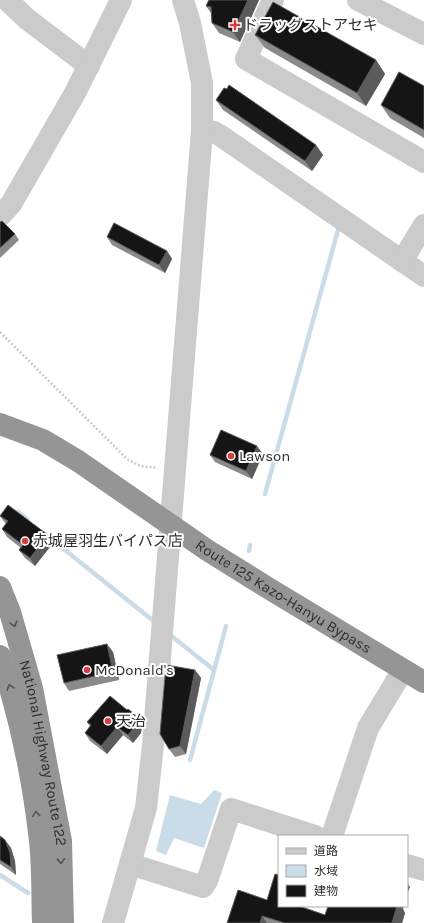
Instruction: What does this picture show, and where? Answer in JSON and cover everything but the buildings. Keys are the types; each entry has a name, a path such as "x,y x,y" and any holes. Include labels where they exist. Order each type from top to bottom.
{"highway":[{"name":"Route 125 Kazo-Hanyu Bypass","path":"0,424 43,440 78,461 207,550 424,682"},
{"name":"National Highway Route 122","path":"0,588 10,612 32,688 61,841 63,923"},
{"name":"National Highway Route 122","path":"0,656 10,687 30,774 40,842 43,923"}],"street":[{"path":"7,0 27,19 89,66"},
{"path":"0,216 11,204 75,93 122,0"},
{"path":"112,923 146,808 154,745 202,131 202,83 193,38 183,0"},
{"path":"273,0 246,59 424,162"},
{"path":"358,0 424,34"},
{"path":"202,131 214,132 221,136 424,276"},
{"path":"402,261 424,225"},
{"path":"332,835 368,728 403,670"},
{"path":"130,864 203,887 207,881 231,809 312,835"},
{"path":"408,865 424,870"}],"path":[{"path":"0,332 126,459 140,466 175,470"}],"water":[{"path":"214,790 222,793 204,848 174,838 166,855 156,851 170,795 201,804"}],"waterway":[{"path":"265,494 338,230"},
{"path":"18,512 28,520"},
{"path":"45,534 156,623"},
{"path":"249,551 250,545"},
{"path":"190,760 226,626"},
{"path":"169,634 214,670"},
{"path":"0,875 28,893"}],"place":[{"name":"ドラッグストアセキ","path":"235,25"},
{"name":"Lawson","path":"231,456"},
{"name":"赤城屋羽生バイパス店","path":"25,541"},
{"name":"McDonald's","path":"87,670"},
{"name":"天治","path":"108,721"}]}
